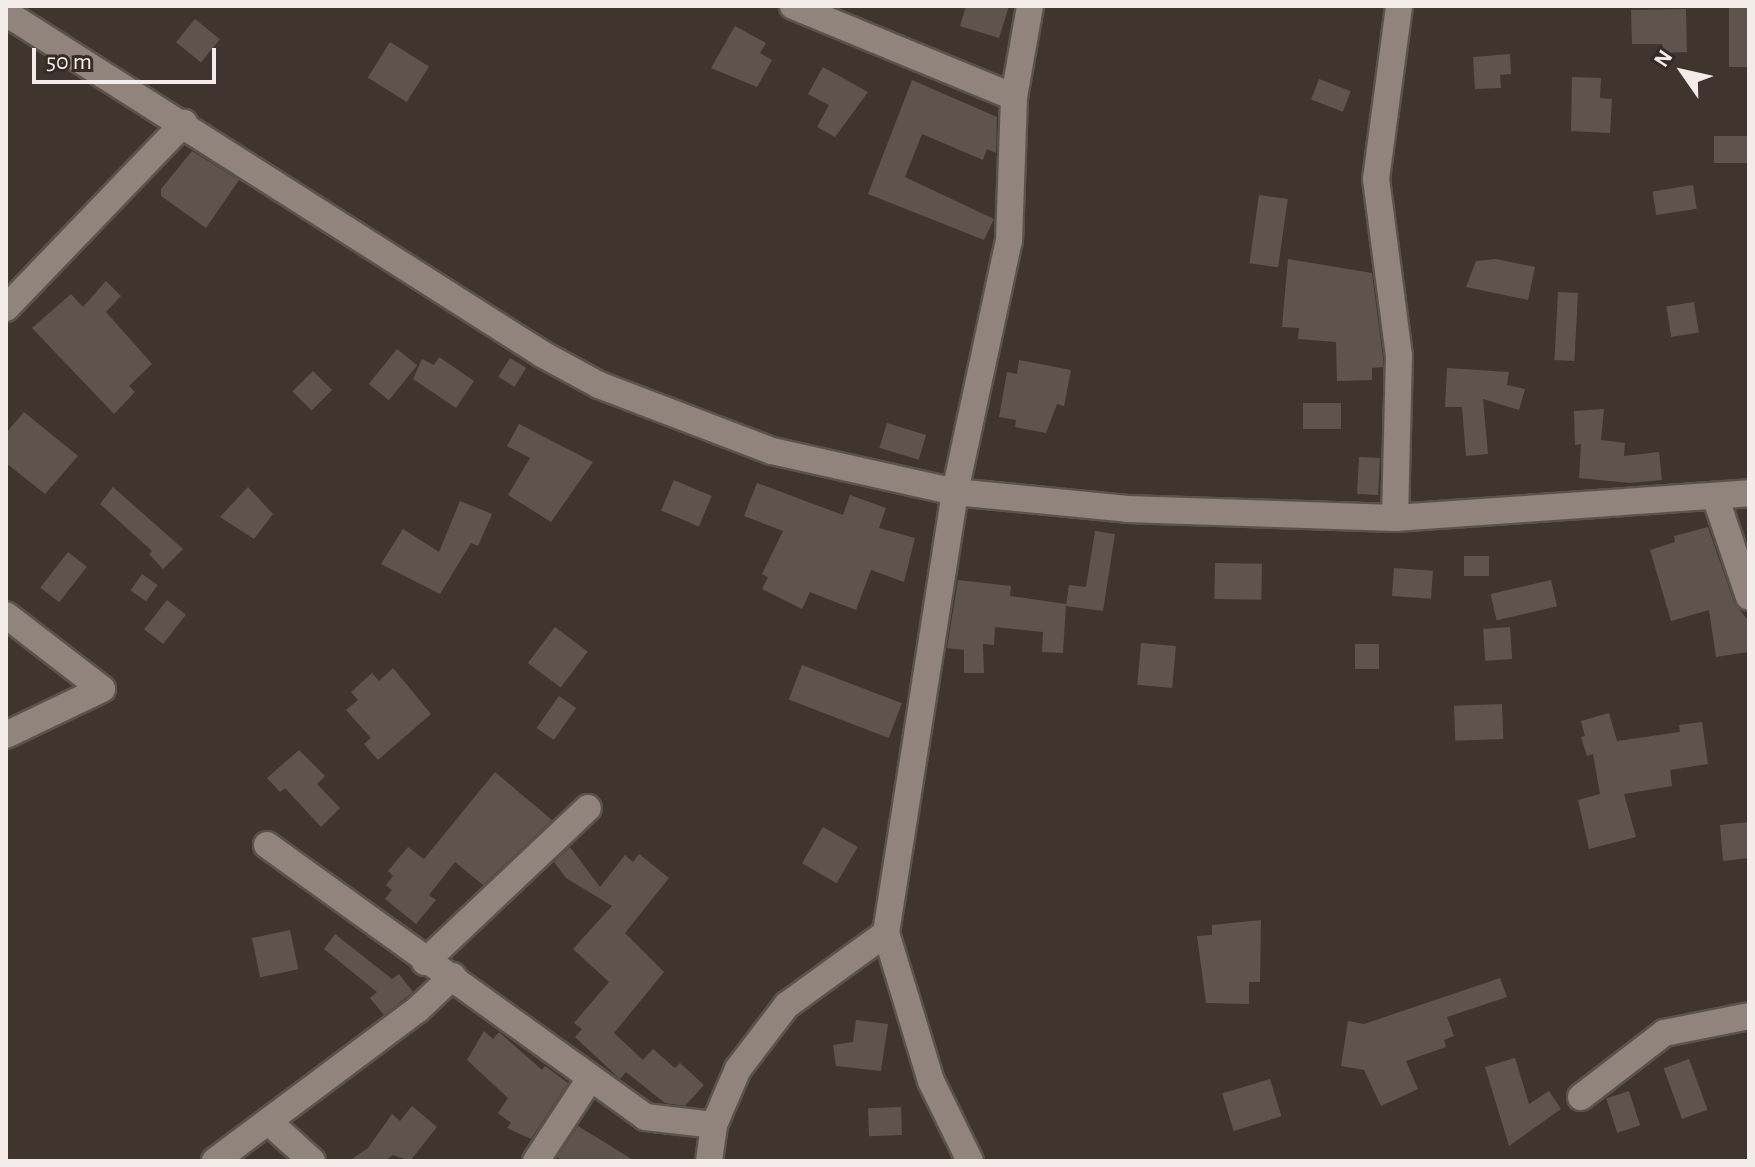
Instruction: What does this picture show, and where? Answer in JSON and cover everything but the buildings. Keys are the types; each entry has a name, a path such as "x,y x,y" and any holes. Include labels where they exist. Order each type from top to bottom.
{"street":[{"path":"793,6 1014,97"},
{"path":"970,1161 931,1081 886,933 955,492 1009,241 1014,97 1030,6"},
{"path":"1395,518 1399,356 1376,179 1399,6"},
{"path":"6,13 599,385 772,451 955,492 1127,509 1395,518 1716,499 1749,493"},
{"path":"6,308 184,123"},
{"path":"1716,499 1749,597"},
{"path":"6,615 102,689 6,735"},
{"path":"425,962 588,808"},
{"path":"267,845 425,962 453,976 589,1080 645,1117 714,1125"},
{"path":"709,1161 714,1125 738,1069 787,1005 886,933"},
{"path":"215,1161 453,976"},
{"path":"1581,1097 1664,1033 1749,1016"},
{"path":"536,1161 589,1080"},
{"path":"269,1122 312,1161"}]}
